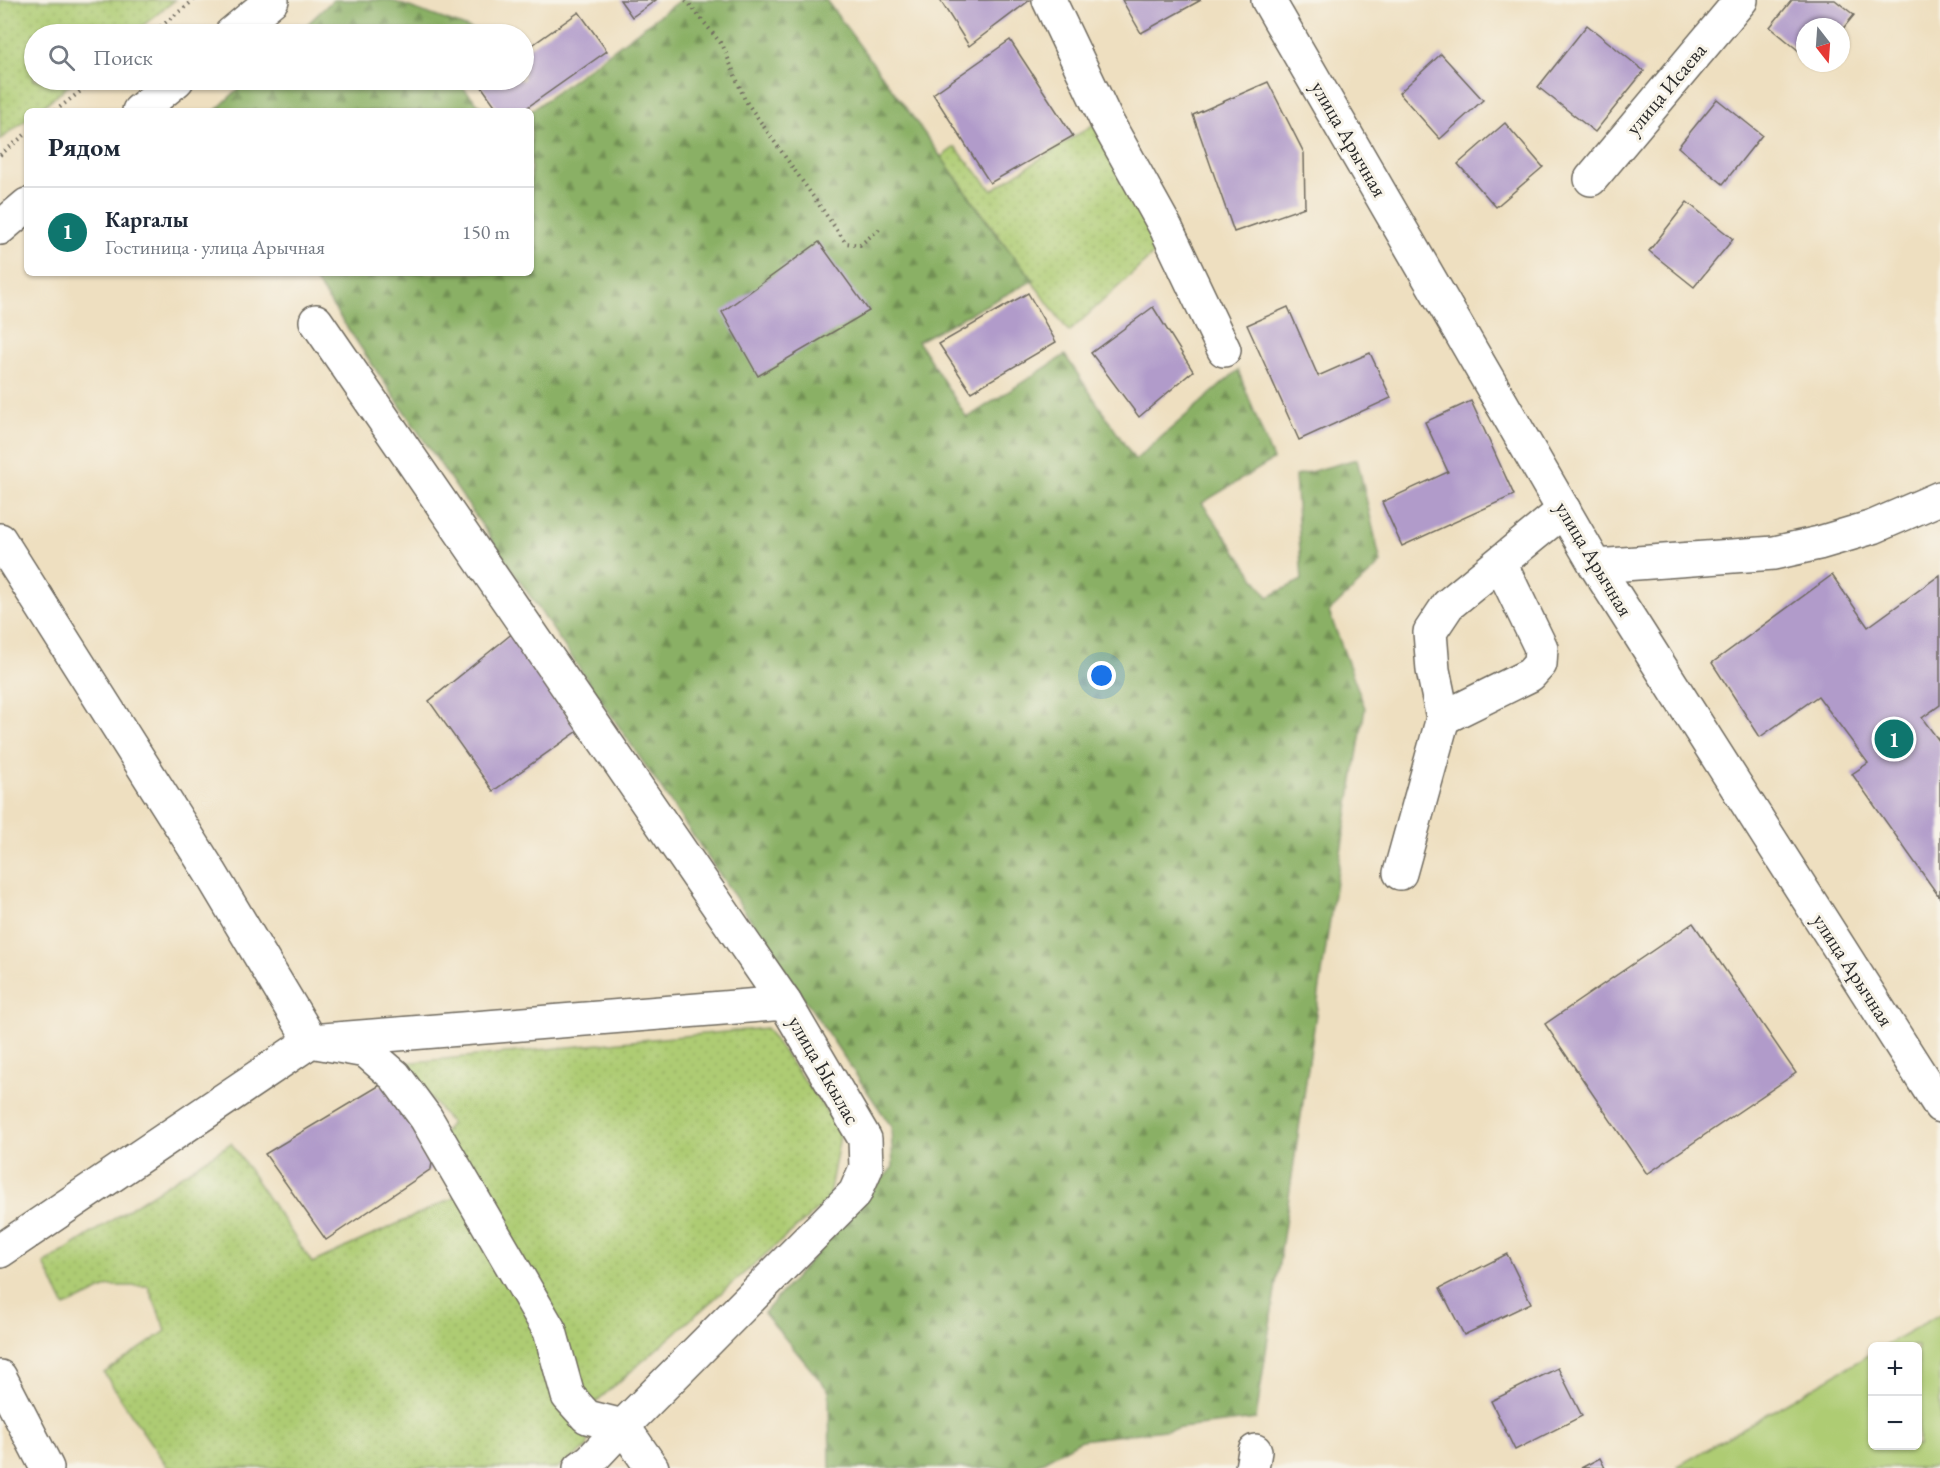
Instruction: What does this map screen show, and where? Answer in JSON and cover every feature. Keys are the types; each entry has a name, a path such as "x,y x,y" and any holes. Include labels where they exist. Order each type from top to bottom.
{"street":[{"path":"1049,0 1107,122 1166,228 1224,351"},
{"name":"улица Арычная","path":"1268,0 1596,566 1940,1106"},
{"name":"улица Исаева","path":"1591,178 1741,0"},
{"path":"241,24 261,3"},
{"path":"144,108 165,90"},
{"path":"0,228 24,208"},
{"path":"316,321 785,1004"},
{"path":"1596,566 1774,553 1873,527 1940,498"},
{"path":"1400,873 1443,718 1433,670 1431,632 1448,605 1564,510"},
{"path":"0,540 210,872 311,1041"},
{"path":"1443,718 1530,675 1540,664 1541,648 1500,563"},
{"name":"улица Ыкылас","path":"311,1041 785,1004 865,1139 866,1168 855,1193 591,1460 580,1468"},
{"path":"0,1251 311,1041 366,1051 395,1076 426,1118 550,1332 568,1396 587,1417 623,1426 652,1468"},
{"path":"0,1377 47,1468"}],"path":[{"path":"164,24 194,0"},
{"path":"686,0 723,46 745,100 846,243 860,245 882,227"},
{"path":"59,108 81,90"},
{"path":"0,155 24,136"}],"green space":[{"path":"0,0 175,0 145,24 24,24 24,90 63,90 41,108 24,108 24,121 0,140"},
{"path":"333,0 390,0 457,24 308,24"},
{"path":"680,0 826,0 1000,240 1034,280 918,341 967,418 1065,355 1135,460 1238,370 1273,460 1202,503 1268,597 1302,580 1295,476 1357,459 1381,563 1329,612 1365,708 1332,906 1256,1419 1081,1440 1031,1468 830,1468 829,1391 764,1313 893,1167 891,1126 312,276 534,276 534,109"},
{"path":"237,90 465,90 482,108 218,108"},
{"path":"1094,124 1160,248 1069,332 941,157 955,147 992,190"},
{"path":"766,1028 841,1131 828,1200 597,1401 587,1448 557,1468 168,1468 104,1373 166,1331 148,1286 109,1286 65,1307 44,1264 231,1143 312,1263 458,1196 435,1143 451,1123 402,1063"},
{"path":"1940,1314 1940,1468 1679,1468 1678,1466 1868,1355 1868,1450 1922,1450 1922,1342 1891,1342"}],"building":[{"path":"620,0 656,0 632,17"},
{"path":"940,0 1030,0 969,46"},
{"path":"1122,0 1201,0 1141,33"},
{"path":"1792,0 1835,0 1854,15 1850,20 1850,18 1796,18 1796,49 1770,27"},
{"path":"579,12 607,51 526,108 497,108 484,90 534,90 534,44"},
{"path":"1587,25 1644,71 1595,132 1538,87"},
{"path":"1010,40 1073,136 990,183 933,94"},
{"path":"1441,54 1483,100 1440,139 1399,93"},
{"path":"1268,82 1304,153 1305,207 1234,232 1193,115"},
{"path":"1717,99 1762,135 1723,184 1678,147"},
{"path":"1505,123 1543,167 1496,207 1458,164"},
{"path":"1687,202 1733,239 1694,287 1649,251"},
{"path":"819,242 869,311 758,376 722,312"},
{"path":"1028,293 1056,342 971,392 939,344"},
{"path":"1153,307 1193,371 1139,417 1091,353"},
{"path":"1288,307 1318,376 1370,353 1391,398 1299,440 1247,325"},
{"path":"1471,401 1514,495 1402,546 1382,502 1448,472 1425,422"},
{"path":"1832,575 1868,627 1940,575 1940,705 1922,718 1940,742 1940,898 1852,774 1868,763 1818,696 1760,737 1712,663"},
{"path":"514,632 578,731 493,791 429,701"},
{"path":"1693,923 1796,1073 1647,1174 1545,1024"},
{"path":"382,1084 435,1143 431,1169 326,1240 265,1154"},
{"path":"1507,1254 1531,1303 1464,1335 1440,1288"},
{"path":"1558,1368 1582,1416 1515,1450 1491,1401"},
{"path":"1600,1458 1605,1468 1581,1468"}],"place":[{"name":"Каргалы","path":"1894,739"}]}
